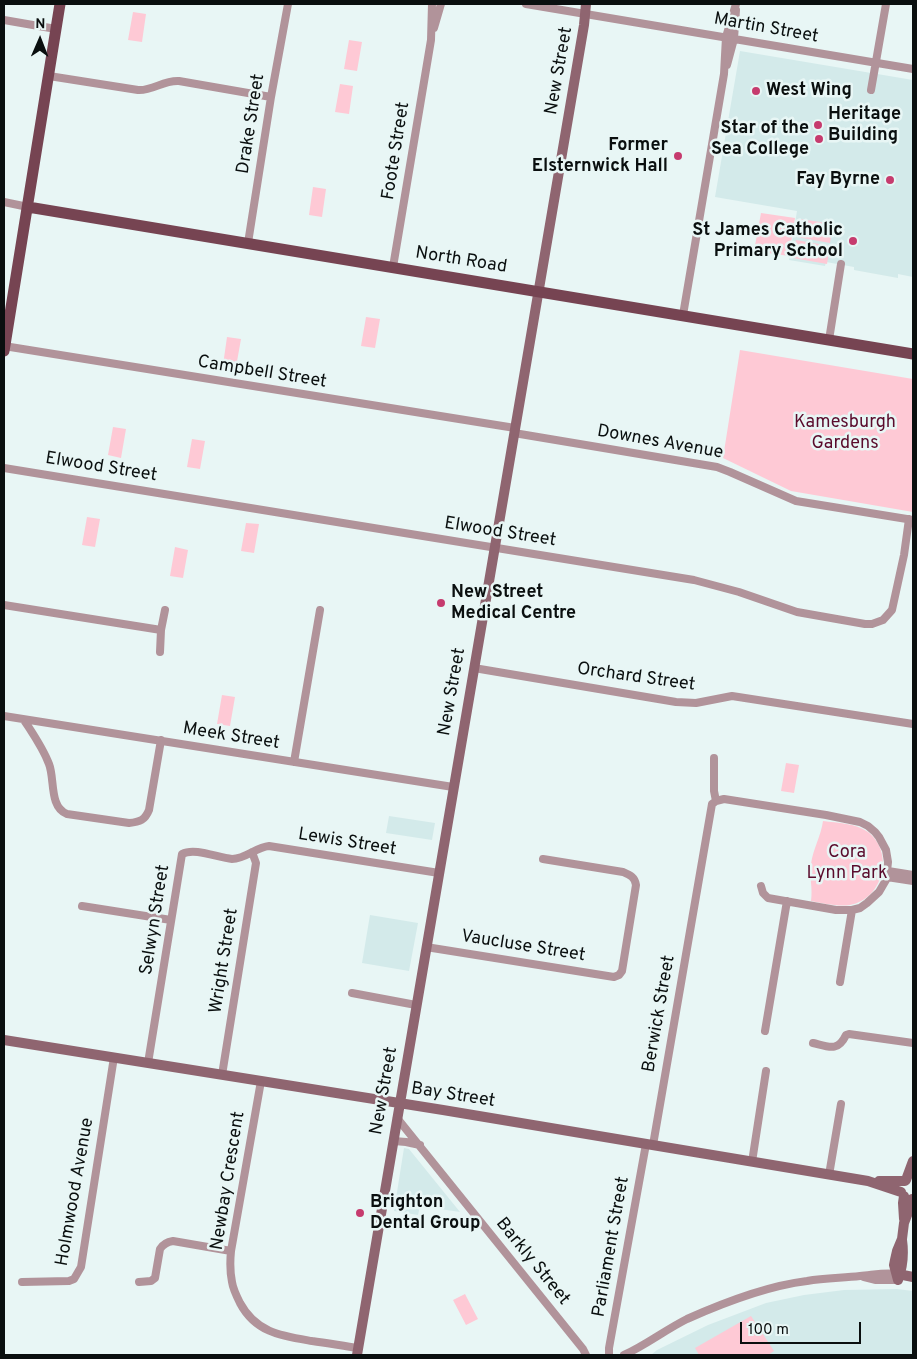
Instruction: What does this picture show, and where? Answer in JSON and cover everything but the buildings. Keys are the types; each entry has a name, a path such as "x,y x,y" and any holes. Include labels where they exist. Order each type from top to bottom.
{"main road":[{"path":"4,349 60,4"},
{"name":"New Street","path":"358,1352 586,9"},
{"name":"North Road","path":"28,207 913,354"},
{"name":"Bay Street","path":"4,1040 650,1144 829,1175 868,1181 908,1180"},
{"path":"913,1161 908,1180 901,1186 908,1196 911,1205 904,1223 902,1239 903,1260 898,1275 913,1277"},
{"name":"Bay Street","path":"868,1181 908,1196"}],"street":[{"name":"Foote Street","path":"431,40 432,4"},
{"name":"Foote Street","path":"393,267 431,40 441,4"},
{"name":"Martin Street","path":"526,4 586,9 731,38 913,69"},
{"path":"683,315 736,4"},
{"path":"871,90 886,4"},
{"name":"Drake Street","path":"248,243 287,6"},
{"path":"4,20 56,29"},
{"path":"48,76 138,90 149,90 165,82 179,81 271,96"},
{"name":"North Road","path":"4,202 28,207"},
{"path":"829,340 842,264"},
{"name":"Campbell Street","path":"4,349 514,431"},
{"name":"Downes Avenue","path":"514,431 717,467 796,501 911,520"},
{"name":"Elwood Street","path":"4,468 694,580 739,592 797,612 872,624 884,620 894,603 911,520"},
{"path":"4,604 161,630"},
{"path":"160,652 161,630 165,610"},
{"path":"294,762 320,610"},
{"name":"Orchard Street","path":"474,668 676,702 696,703 732,696 913,724"},
{"name":"Meek Street","path":"4,716 453,788"},
{"path":"24,720 44,752 50,766 58,807 67,814 130,823 144,820 149,810 160,740"},
{"path":"714,758 714,791 716,800 724,799 860,822 868,826 879,837 888,856 887,874 883,885 874,897 860,908 852,910 836,910 768,898 761,890 762,886"},
{"name":"Berwick Street","path":"650,1144 710,809 716,800"},
{"name":"Lewis Street","path":"252,852 269,846 439,873"},
{"name":"Selwyn Street","path":"148,1063 182,854 191,851 237,858 252,852"},
{"name":"Wright Street","path":"222,1075 256,863 252,852"},
{"name":"Vaucluse Street","path":"426,947 614,977 619,976 622,971 636,886 632,876 623,872 543,859"},
{"path":"887,874 913,875"},
{"path":"887,874 913,881"},
{"path":"765,1031 787,902"},
{"path":"82,906 171,920"},
{"path":"840,982 852,910"},
{"path":"352,993 416,1005"},
{"path":"813,1043 837,1047 842,1044 846,1035 849,1034 913,1043"},
{"name":"Holmwood Avenue","path":"22,1282 69,1281 74,1279 81,1268 114,1057"},
{"path":"752,1162 766,1071"},
{"name":"Newbay Crescent","path":"261,1081 231,1251 232,1283 236,1296 243,1309 254,1322 265,1330 279,1335 358,1352"},
{"path":"829,1175 841,1104"},
{"name":"Barkly Street","path":"397,1118 584,1352 590,1355"},
{"path":"394,1141 420,1145"},
{"name":"Parliament Street","path":"609,1355 650,1144"},
{"path":"139,1282 151,1281 154,1278 160,1249 168,1242 173,1241 231,1251"},
{"path":"624,1355 685,1320 737,1299 807,1281 862,1276 876,1280 898,1275"},
{"path":"631,1355 637,1349"}],"shaded area":[{"name":"Star of the Sea College","path":"740,51 913,80 913,277 898,274 898,278 854,270 854,267 826,262 825,266 789,260 797,211 715,197"},
{"path":"389,816 435,823 432,840 386,833"},
{"path":"370,915 418,923 409,971 362,963"},
{"path":"404,1148 409,1149 460,1212 420,1206 418,1215 394,1211"},
{"path":"897,1289 913,1291 913,1355 651,1355 657,1350 708,1325 766,1303 804,1295 844,1290"}],"green space":[{"path":"133,12 146,14 142,42 128,40"},
{"path":"349,40 362,42 357,71 344,69"},
{"path":"340,84 353,86 349,114 335,112"},
{"path":"313,187 326,189 322,217 309,215"},
{"path":"761,213 795,218 789,256 754,251"},
{"path":"800,219 833,224 830,243 797,237"},
{"path":"796,240 830,246 827,264 793,258"},
{"path":"366,317 380,319 375,348 361,346"},
{"path":"227,337 241,339 236,367 223,365"},
{"name":"Kamesburgh Gardens","path":"740,350 913,379 913,512 791,491 723,458"},
{"path":"113,427 126,429 121,458 108,455"},
{"path":"192,439 205,441 200,469 187,467"},
{"path":"87,517 100,519 95,547 82,545"},
{"path":"246,523 259,524 254,553 241,551"},
{"path":"175,547 188,550 183,578 170,576"},
{"path":"222,695 235,697 230,726 217,724"},
{"path":"786,763 799,765 794,793 781,791"},
{"name":"Cora Lynn Park","path":"823,821 846,824 863,829 876,841 881,851 882,874 871,894 861,901 840,906 811,901 811,864"},
{"path":"465,1294 478,1319 466,1325 453,1300"},
{"path":"751,1316 774,1351 768,1355 699,1355 695,1348"}],"place":[{"name":"West Wing","path":"756,91"},
{"name":"Heritage Building","path":"818,125"},
{"name":"Star of the Sea College","path":"819,139"},
{"name":"Former Elsternwick Hall","path":"678,156"},
{"name":"Fay Byrne","path":"890,180"},
{"name":"St James Catholic Primary School","path":"853,241"},
{"name":"New Street Medical Centre","path":"441,603"},
{"name":"Brighton Dental Group","path":"360,1213"}]}
